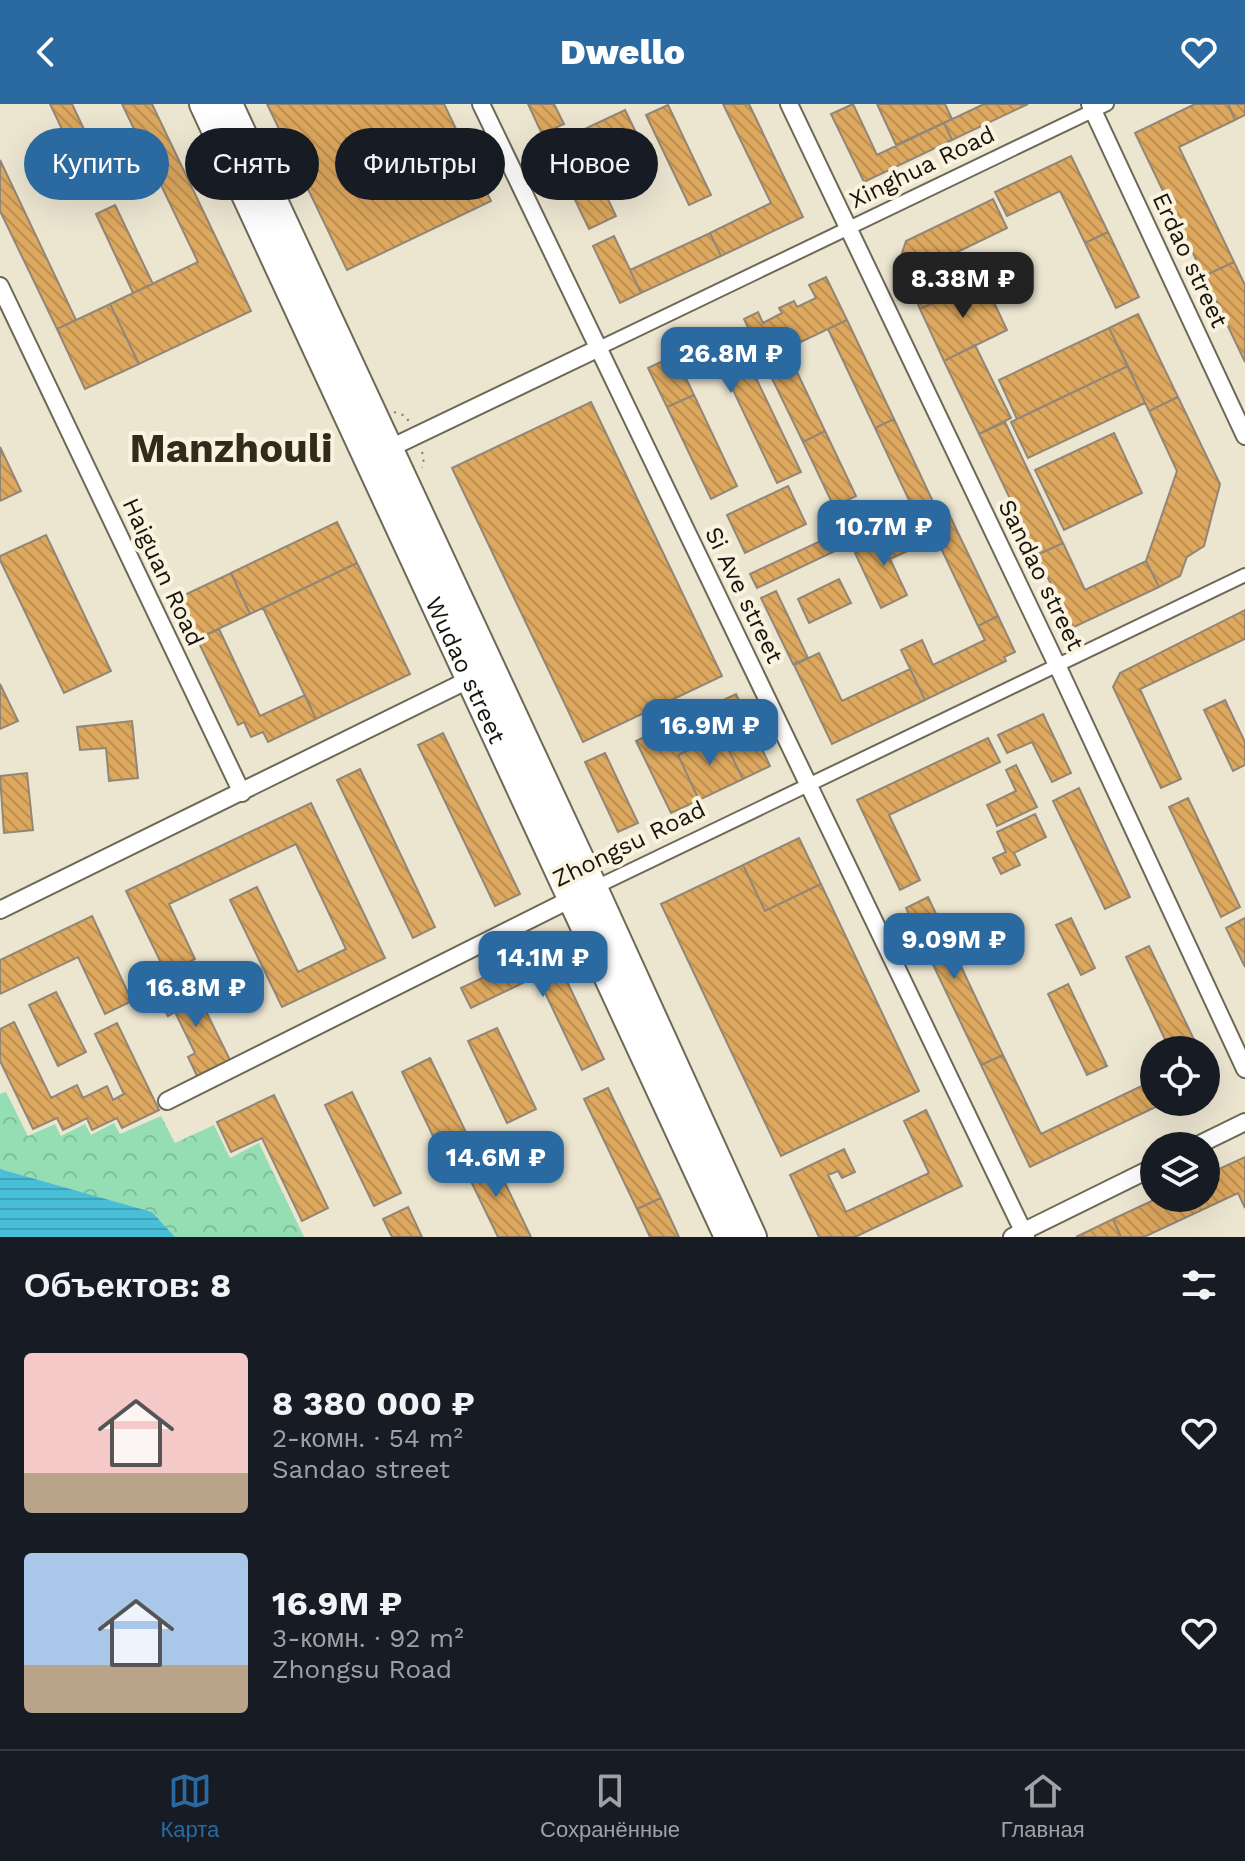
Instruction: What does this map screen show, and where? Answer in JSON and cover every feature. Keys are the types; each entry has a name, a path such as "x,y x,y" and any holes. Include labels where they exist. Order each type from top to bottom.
{"highway":[{"name":"Wudao street","path":"203,104 379,454 584,893 753,1237"},
{"name":"Wudao street","path":"229,104 379,454"},
{"name":"Wudao street","path":"584,893 728,1237"}],"street":[{"name":"Si Ave street","path":"481,104 808,783 1021,1235"},
{"name":"Sandao street","path":"789,104 1057,665 1245,1069"},
{"name":"Xinghua Road","path":"379,454 849,229 1097,106"},
{"name":"Erdao street","path":"1097,106 1245,436"},
{"name":"Haiguan Road","path":"0,286 242,793"},
{"name":"Zhongsu Road","path":"167,1101 808,783 1245,575"},
{"path":"0,910 458,685"},
{"path":"1220,1134 1245,1122"},
{"path":"1021,1235 1140,1174"}],"green space":[{"path":"6,1092 28,1136 55,1124 61,1136 85,1124 91,1135 114,1123 120,1134 161,1116 175,1143 214,1125 230,1158 259,1143 304,1237 175,1237 152,1212 0,1169 0,1094"}],"water":[{"path":"0,1169 152,1212 175,1237 0,1237"}],"building":[{"path":"50,104 72,104 83,128 61,128"},
{"path":"122,104 152,104 163,128 134,128"},
{"path":"267,104 444,104 456,128 335,128 335,200 491,201 347,270 313,200 319,200 319,128 279,128"},
{"path":"528,104 554,104 564,124 555,128 539,128"},
{"path":"723,104 749,104 803,217 721,256 710,233 771,203"},
{"path":"853,104 877,155 944,123 952,140 864,182 831,114"},
{"path":"877,104 945,104 952,119 896,145"},
{"path":"984,104 1028,104 952,140 944,123"},
{"path":"1195,104 1228,104 1235,120 1179,147 1234,262 1204,276 1135,133"},
{"path":"1228,104 1245,104 1245,115 1235,120"},
{"path":"668,105 711,195 689,205 658,140 658,128 652,128 646,115"},
{"path":"625,110 634,128 587,128"},
{"path":"169,140 185,173 185,200 198,200 251,311 139,364 110,304 198,262 168,200"},
{"path":"1071,156 1108,232 1085,243 1060,191 1007,216 995,192"},
{"path":"0,160 76,320 57,329 0,211"},
{"path":"993,199 1007,228 945,258 960,290 920,309 899,262 906,241"},
{"path":"575,200 608,200 616,216 589,229"},
{"path":"115,205 153,284 133,293 96,214"},
{"path":"1108,232 1139,297 1116,308 1085,243"},
{"path":"710,233 721,256 641,293 630,270"},
{"path":"614,236 641,293 620,303 593,246"},
{"path":"1234,262 1245,285 1245,362 1204,276"},
{"path":"826,277 847,320 763,360 744,319 758,312 763,323 782,313 779,308 794,301 797,307 816,298 809,285"},
{"path":"983,279 1007,330 944,361 920,309"},
{"path":"110,304 139,364 85,389 57,329"},
{"path":"1138,314 1178,397 1149,411 1109,328"},
{"path":"847,320 894,419 875,428 828,329"},
{"path":"732,328 801,472 777,483 716,354 682,370 694,395 667,407 648,368"},
{"path":"1109,328 1128,366 1017,419 999,380"},
{"path":"975,345 1011,418 979,434 944,361"},
{"path":"786,349 825,431 803,442 763,360"},
{"path":"1128,366 1145,403 1028,458 1011,422"},
{"path":"694,395 737,486 711,499 667,407"},
{"path":"1178,397 1220,484 1204,546 1187,557 1180,576 1159,587 1146,561 1177,471 1149,411"},
{"path":"591,402 722,676 583,742 452,468"},
{"path":"894,419 935,506 916,515 875,428"},
{"path":"1005,422 1063,543 1037,555 979,434"},
{"path":"825,431 856,496 834,507 803,442"},
{"path":"1114,433 1142,493 1064,530 1035,470"},
{"path":"0,447 21,491 0,501"},
{"path":"788,486 806,524 745,553 727,515"},
{"path":"948,512 998,616 978,626 928,521"},
{"path":"337,522 357,563 250,614 231,573"},
{"path":"903,530 912,549 890,559 907,595 881,608 855,553"},
{"path":"46,535 111,671 64,693 0,560 0,556"},
{"path":"831,536 837,550 757,588 750,574"},
{"path":"1063,543 1085,590 1146,561 1159,587 1072,628 1037,555"},
{"path":"357,563 410,674 316,719 263,608"},
{"path":"231,573 250,614 197,639 178,598"},
{"path":"839,579 851,603 809,623 798,599"},
{"path":"776,591 808,658 793,664 761,598"},
{"path":"1245,610 1245,639 1140,689 1181,779 1161,788 1113,687 1120,673"},
{"path":"998,616 1015,652 1004,657 1006,661 925,700 901,650 922,640 933,665 985,640 978,626"},
{"path":"219,629 260,716 305,695 316,719 268,742 263,732 251,737 244,722 238,725 197,639"},
{"path":"819,653 842,701 910,669 925,700 832,744 794,665"},
{"path":"0,684 18,721 0,729"},
{"path":"736,694 770,766 743,779 721,735 678,755 699,800 671,813 636,741"},
{"path":"1225,700 1245,742 1245,765 1233,771 1204,710"},
{"path":"1043,714 1071,773 1052,782 1032,742 1007,753 998,735"},
{"path":"132,721 138,778 109,781 106,748 80,750 77,727"},
{"path":"443,733 520,894 495,906 418,745"},
{"path":"721,735 743,779 699,800 678,755"},
{"path":"988,738 1000,762 889,815 920,880 900,890 857,800"},
{"path":"605,753 638,823 618,832 585,762"},
{"path":"1016,765 1037,807 997,826 987,805 1016,791 1006,770"},
{"path":"360,769 435,927 413,938 337,780"},
{"path":"27,773 33,830 4,833 0,776"},
{"path":"1079,788 1130,897 1105,909 1053,801"},
{"path":"1188,798 1240,907 1221,917 1169,807"},
{"path":"311,803 385,958 282,1007 230,900 257,887 298,972 346,949 296,844 169,904 195,959 166,973 126,891"},
{"path":"1035,814 1046,837 1014,853 1020,865 1001,874 993,858 1006,852 997,832"},
{"path":"799,838 821,884 765,911 743,865"},
{"path":"743,865 765,911 821,884 919,1091 781,1156 661,904"},
{"path":"928,897 1003,1055 981,1065 906,908"},
{"path":"92,916 132,1001 105,1014 78,957 0,994 0,960"},
{"path":"1071,918 1095,968 1081,975 1056,925"},
{"path":"1245,918 1245,967 1226,928"},
{"path":"550,946 604,1059 582,1070 537,976 471,1008 461,988"},
{"path":"1149,946 1192,1036 1163,1036 1126,957"},
{"path":"192,983 230,1060 197,1076 188,1057 195,1053 175,1012 168,1016 159,999"},
{"path":"1068,984 1107,1066 1087,1075 1048,994"},
{"path":"56,992 86,1052 58,1066 29,1005"},
{"path":"14,1022 51,1098 77,1085 83,1098 107,1086 113,1100 124,1094 95,1034 117,1023 159,1110 122,1128 117,1118 92,1130 87,1118 63,1130 57,1118 33,1129 0,1061 0,1029"},
{"path":"497,1028 536,1109 507,1123 468,1041"},
{"path":"1003,1055 1041,1134 1140,1087 1140,1114 1030,1167 981,1065"},
{"path":"430,1058 476,1153 448,1167 402,1072"},
{"path":"608,1088 661,1198 637,1209 584,1099"},
{"path":"352,1092 401,1193 374,1206 325,1105"},
{"path":"274,1095 328,1208 302,1221 262,1138 231,1152 217,1122"},
{"path":"926,1110 962,1186 855,1237 819,1237 790,1175 844,1149 855,1172 842,1178 838,1171 828,1175 846,1212 929,1173 904,1121"},
{"path":"491,1154 531,1237 498,1237 464,1167"},
{"path":"1245,1157 1245,1208 1238,1193 1220,1201 1220,1169"},
{"path":"661,1198 679,1237 650,1237 637,1209"},
{"path":"1140,1206 1140,1212 1197,1212 1144,1237 1121,1237 1113,1219"},
{"path":"408,1207 422,1237 392,1237 383,1219"},
{"path":"1113,1219 1121,1237 1076,1237"}],"district":[{"name":"Manzhouli","path":"231,448"}]}
